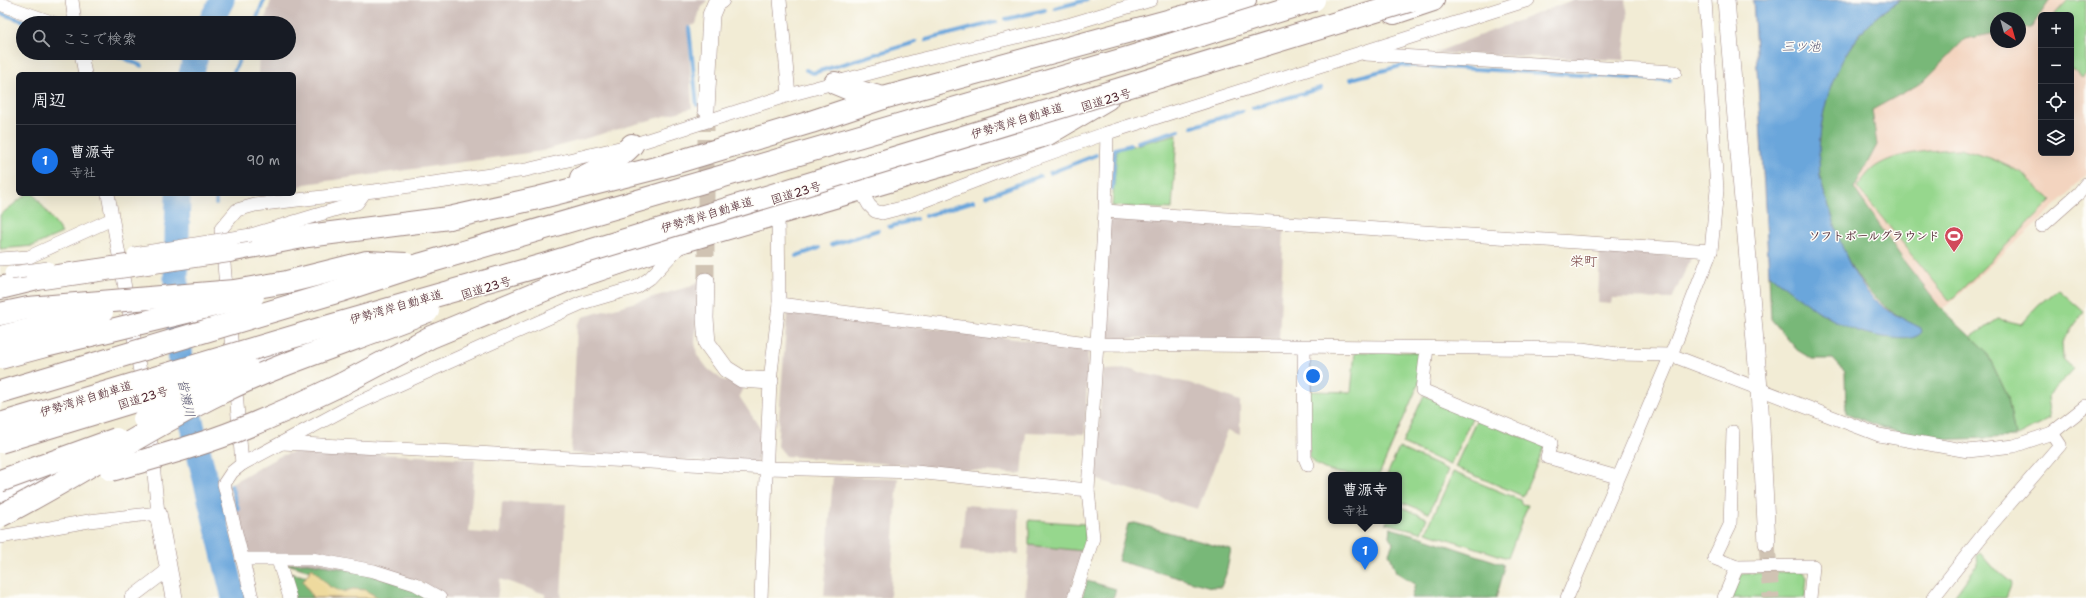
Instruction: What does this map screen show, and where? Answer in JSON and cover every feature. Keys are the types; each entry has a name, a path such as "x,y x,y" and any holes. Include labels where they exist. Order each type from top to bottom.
{"highway":[{"path":"6,281 37,279 229,251 308,236 449,218 538,198 664,166 811,122 883,98 1245,0"},
{"path":"0,358 537,228 1303,0"},
{"path":"0,392 340,291 422,264 1123,60 1314,0"},
{"name":"伊勢湾岸自動車道","path":"0,424 319,329 543,265 1412,0"},
{"name":"国道23号","path":"0,442 247,367 428,306 1107,99 1387,16 1433,0"},
{"path":"835,83 852,90 883,98"},
{"path":"0,495 111,470 181,450 235,432 295,407 438,334 566,281 684,242 1046,135 1107,99"},
{"path":"538,198 600,169 623,154 632,145"},
{"path":"0,314 36,307 234,291 287,282 367,262 422,264"},
{"path":"0,516 55,487 160,424 227,390 279,366 375,332 543,265"},
{"path":"0,337 100,312 195,310"},
{"path":"0,481 115,440 197,382"}],"street":[{"path":"72,0 74,16"},
{"path":"706,109 710,15 716,3 721,0"},
{"path":"780,0 789,95"},
{"path":"242,464 221,229 237,210 255,205 526,170 632,145 789,95 919,60 1071,24 1151,0"},
{"path":"860,190 869,205 875,211 882,213 913,205 1019,164 1107,133 1528,0"},
{"path":"1567,598 1671,355 1711,251 1717,190 1705,0"},
{"path":"1726,0 1759,390 1767,543"},
{"path":"0,4 34,16"},
{"path":"1358,53 1675,72"},
{"path":"82,60 85,72"},
{"path":"1074,598 1093,538 1088,490 1107,133"},
{"path":"2042,226 2079,194 2086,184"},
{"path":"0,267 5,267 6,281 251,235 357,203 365,192"},
{"path":"108,196 148,418 158,513 174,598"},
{"path":"1104,211 1711,251"},
{"path":"761,598 770,381 779,304 778,214"},
{"path":"0,259 29,257 112,219"},
{"path":"252,598 224,484 232,472 242,464 348,408 582,303 637,287 650,278 684,242"},
{"path":"706,281 705,318 707,343 710,348 726,369 742,379 770,381"},
{"path":"779,304 1096,344 1582,349 1617,354 1671,355 1879,435 1968,451 2014,446 2052,433 2086,406"},
{"path":"1304,347 1305,458 1308,465"},
{"path":"1427,348 1422,390 1551,443 1547,458 1618,477"},
{"path":"1733,432 1730,525 1714,558 1737,567 1813,566 1810,598"},
{"path":"1933,598 1990,526 2060,445 2052,433"},
{"path":"282,443 767,468 916,472 1088,490"},
{"path":"0,537 89,521 158,513"},
{"path":"242,559 312,559 374,571 415,584 440,598"},
{"path":"278,560 290,598"},
{"path":"1724,598 1737,567"},
{"path":"131,598 169,569"}],"shaded area":[{"path":"271,0 707,0 700,10 696,24 688,27 692,108 542,151 305,184 296,188 296,72 258,72 259,60 296,60 296,16 266,16"},
{"path":"1572,0 1626,0 1628,18 1623,60 1434,53"},
{"path":"2050,0 2086,0 2086,173 2069,193 1942,310 1904,261 1854,188 1877,145 1872,110 1923,82 1965,39 1990,34 1990,48 2026,48 2026,28 2031,28 2038,18 2038,156 2074,156 2074,12 2042,12"},
{"path":"1109,218 1284,230 1279,340 1168,341 1163,338 1103,338"},
{"path":"1600,248 1691,258 1672,299 1612,298 1611,304 1598,303"},
{"path":"699,281 695,343 698,356 708,369 721,379 743,388 739,396 761,430 757,464 571,453 577,325 583,317 688,287"},
{"path":"794,310 1085,348 1088,353 1085,434 1026,432 1022,474 786,456 777,445 787,315"},
{"path":"1133,369 1141,373 1189,383 1240,401 1240,435 1228,430 1198,509 1095,479 1103,370"},
{"path":"300,450 475,459 469,532 500,534 502,502 566,504 561,598 545,598 545,594 500,579 497,598 447,598 419,581 253,556 246,552 228,485 280,456"},
{"path":"833,476 898,478 890,598 824,596"},
{"path":"965,505 1019,509 1019,554 961,550"},
{"path":"1029,545 1083,551 1069,598 1025,598"}],"green space":[{"path":"1901,0 2050,0 2042,12 2038,12 2038,18 2031,28 2026,28 2026,12 1990,12 1990,34 1965,39 1923,82 1872,110 1877,145 1854,188 1904,261 1942,310 1986,351 2008,397 2015,437 1935,440 1883,428 1846,413 1845,372 1833,359 1812,359 1797,350 1771,319 1769,274 1825,316 1900,317 1874,296 1864,285 1848,261 1837,232 1820,175 1819,150 1821,125 1835,75 1847,52 1862,32 1880,14"},
{"path":"2068,0 2086,0 2086,74 2082,78 2074,71 2074,12 2057,12"},
{"path":"1177,134 1172,209 1112,206 1117,150"},
{"name":"ソフトボールグラウンド","path":"1960,149 1990,158 2021,172 2052,200 1950,301 1857,187 1871,170 1890,159 1926,151"},
{"path":"24,196 35,196 62,233 33,246 0,249 0,215"},
{"path":"2058,289 2084,312 2062,342 2063,359 2074,369 2047,397 2050,419 2015,437 2008,397 1986,351 1971,337 1998,319 2021,324 2038,305"},
{"path":"1355,352 1418,352 1420,355 1419,383 1380,472 1335,472 1315,464 1309,457 1309,391 1351,392"},
{"path":"1424,395 1473,416 1450,465 1402,444"},
{"path":"1477,419 1545,446 1523,496 1455,467"},
{"path":"1399,448 1448,470 1429,513 1402,502 1402,472 1388,472"},
{"path":"1453,472 1520,500 1521,504 1528,505 1508,558 1426,532"},
{"path":"1402,507 1427,518 1421,532 1390,524 1402,524"},
{"path":"1029,520 1085,524 1086,540 1083,551 1029,545"},
{"path":"1135,523 1231,550 1226,574 1221,587 1211,587 1118,561 1128,524"},
{"path":"1390,528 1503,564 1504,571 1496,598 1411,598 1415,584 1396,572 1389,553 1393,543 1389,536"},
{"path":"1980,553 1992,567 2012,583 2006,598 1953,598 1977,565 1976,555"},
{"path":"308,563 356,571 388,579 432,598 294,598 285,573 306,576 310,571 287,564"},
{"path":"1802,571 1807,577 1805,598 1730,598 1742,574"},
{"path":"1087,581 1116,589 1113,598 1082,598"}],"sand":[{"path":"312,568 330,587 342,592 353,589 365,590 379,598 313,598 303,581"}],"water":[{"name":"三ツ池","path":"1753,0 1901,0 1880,14 1862,32 1847,52 1835,75 1827,100 1822,125 1819,150 1820,175 1839,239 1857,278 1870,295 1881,305 1894,314 1921,328 1922,332 1919,335 1901,339 1875,336 1858,331 1826,316 1769,274"}],"waterway":[{"name":"皆瀬川","path":"214,16 222,0"},
{"path":"258,16 264,0"},
{"path":"1055,8 1087,0"},
{"path":"1006,19 1045,10"},
{"path":"0,13 16,18"},
{"path":"926,40 996,22"},
{"path":"689,28 697,105"},
{"path":"806,70 813,73 916,42"},
{"path":"128,60 142,66"},
{"name":"皆瀬川","path":"192,72 195,60"},
{"path":"234,72 239,60"},
{"path":"1351,79 1404,65 1670,80"},
{"path":"1253,108 1321,88"},
{"path":"1192,127 1242,111"},
{"path":"1138,142 1179,130"},
{"path":"1112,188 1115,149 1130,145"},
{"path":"1050,173 1096,155"},
{"path":"987,196 1040,176"},
{"name":"皆瀬川","path":"178,196 176,277 182,384 234,598"},
{"path":"216,196 216,204"},
{"path":"925,216 974,201"},
{"path":"889,227 916,219"},
{"path":"831,245 878,230"},
{"path":"796,256 819,248"},
{"path":"231,485 238,509"}],"tunnel":[{"path":"706,109 706,281"},
{"path":"1767,543 1771,598"}],"place":[{"name":"ソフトボールグラウンド","path":"1954,253"},
{"name":"曹源寺","path":"1365,570"}],"district":[{"name":"栄町","path":"1584,261"}]}
